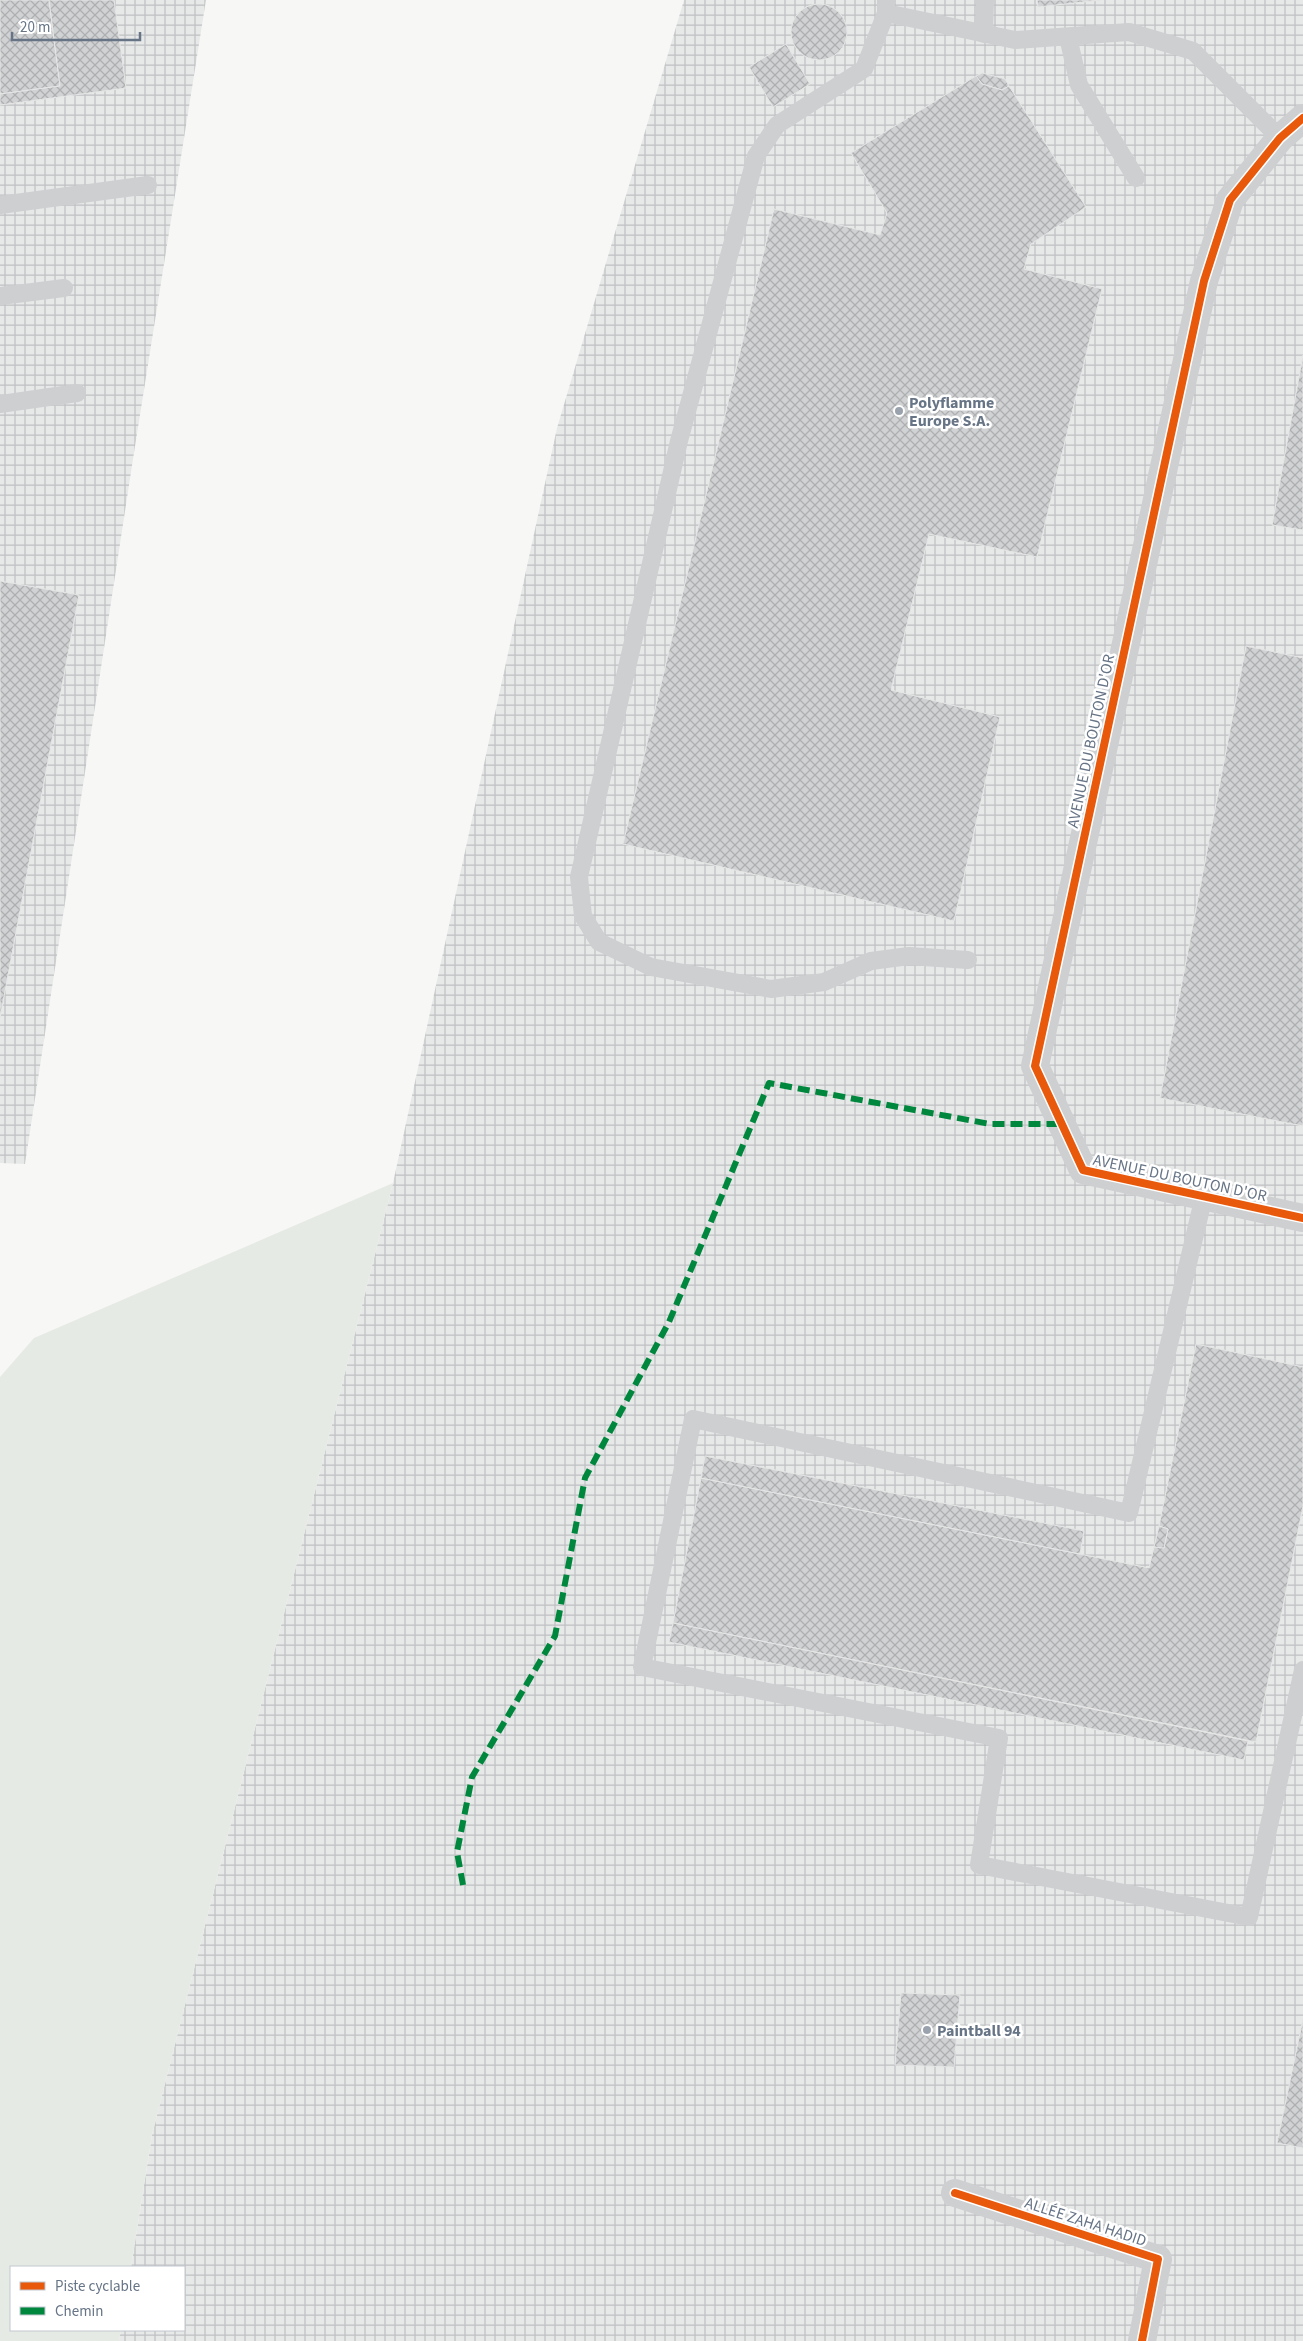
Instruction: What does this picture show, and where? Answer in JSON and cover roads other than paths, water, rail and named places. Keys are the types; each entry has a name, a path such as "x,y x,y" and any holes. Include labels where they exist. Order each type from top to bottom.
{"street":[{"name":"AVENUE DU BOUTON D'OR","path":"1303,118 1280,138 1230,200 1204,281 1035,1066 1083,1170 1303,1218"},
{"name":"ALLÉE ZAHA HADID","path":"955,2194 1158,2259 1142,2341"}],"lane":[{"path":"984,34 985,0"},
{"path":"968,960 909,956 871,961 824,982 771,990 651,967 599,942 583,916 579,877 679,441 756,156 777,125 864,69 886,7 984,34 1014,40 1129,32 1193,51 1280,138"},
{"path":"1068,37 1079,85 1136,178"},
{"path":"0,205 148,185"},
{"path":"0,296 64,288"},
{"path":"0,404 77,393"},
{"path":"1204,1196 1129,1513 693,1419 642,1667 999,1738 978,1865 1249,1917 1303,1670"}],"place":[{"name":"Polyflamme Europe S.A.","path":"899,411"},
{"name":"Paintball 94","path":"927,2030"}]}
